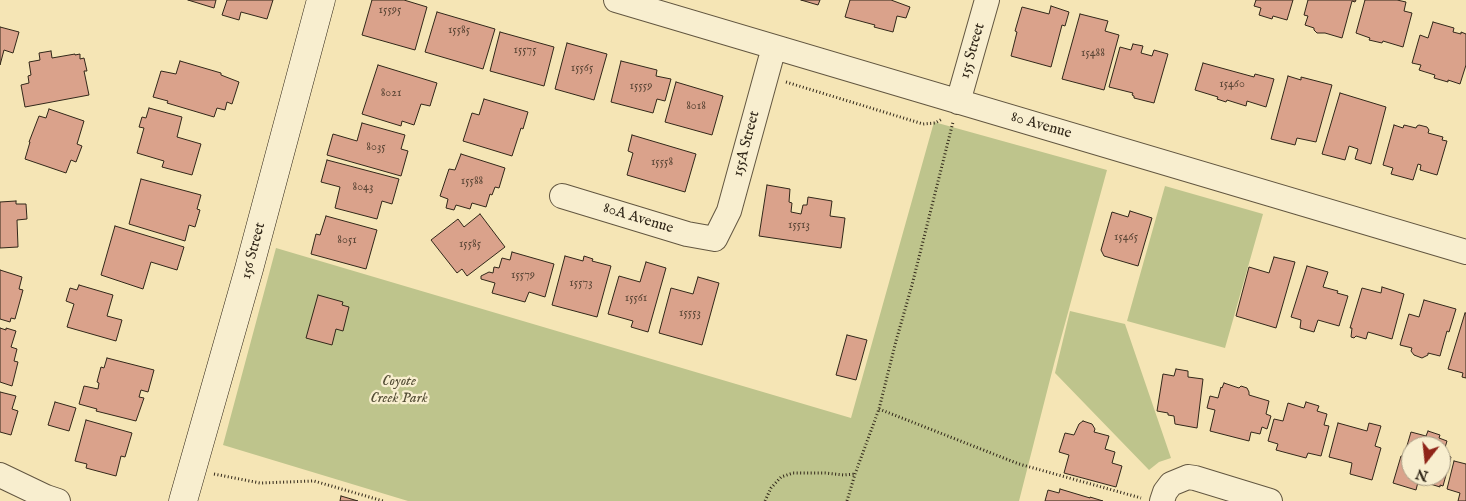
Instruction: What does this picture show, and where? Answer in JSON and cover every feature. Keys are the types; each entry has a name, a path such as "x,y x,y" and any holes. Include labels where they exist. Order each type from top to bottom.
{"street":[{"name":"156 Street","path":"183,501 249,269 322,0"},
{"name":"80 Avenue","path":"616,0 774,47 951,110 1466,252"},
{"name":"155 Street","path":"951,110 987,0"},
{"name":"155A Street","path":"715,239 729,211 774,47"},
{"name":"80A Avenue","path":"562,196 688,234 715,239"},
{"path":"0,475 58,501"},
{"path":"1152,500 1165,492 1171,484 1182,478 1195,478 1211,492 1270,501"}],"path":[{"path":"778,79 924,124 935,123 951,110"},
{"path":"847,501 879,410 948,139 951,110"},
{"path":"879,410 1019,464 1152,500"},
{"path":"765,501 771,488 780,477 793,472 855,474"},
{"path":"211,474 260,483 314,481 383,501"}],"green space":[{"name":"Coyote Creek Park","path":"934,122 1107,170 1019,501 408,501 223,445 276,248 851,418"},
{"path":"1165,186 1263,214 1225,348 1127,321"},
{"path":"1070,311 1125,324 1171,458 1159,462 1149,470 1055,373"}],"building":[{"path":"188,0 216,0 214,8"},
{"path":"227,0 273,0 267,19 241,12 239,20 222,15"},
{"path":"372,0 404,0 427,7 415,50 362,35"},
{"path":"801,0 820,0 818,5"},
{"path":"850,0 891,0 910,7 906,18 897,16 893,32 845,17"},
{"path":"1256,0 1293,0 1287,20 1273,16 1272,19 1259,15 1261,8 1254,6"},
{"path":"1308,0 1356,0 1355,2 1352,1 1342,38 1325,33 1317,33 1314,28 1305,25 1308,16 1304,15"},
{"path":"1365,0 1397,0 1406,2 1404,11 1412,13 1403,47 1383,41 1382,43 1369,40 1370,38 1356,33"},
{"path":"1051,6 1069,12 1065,26 1062,25 1051,67 1011,56 1017,32 1015,31 1022,7 1049,14"},
{"path":"437,12 495,29 483,69 425,52"},
{"path":"1080,14 1108,21 1105,31 1119,35 1104,90 1062,79"},
{"path":"1433,22 1454,28 1453,32 1466,34 1466,65 1460,84 1434,78 1435,75 1419,70 1421,65 1412,63 1420,35 1428,38"},
{"path":"0,27 19,32 13,53 4,50 0,65"},
{"path":"500,32 554,47 544,86 490,71"},
{"path":"567,43 607,54 594,100 555,89"},
{"path":"1133,44 1143,46 1141,53 1152,56 1154,50 1168,54 1154,103 1134,98 1133,93 1109,87 1120,47 1131,50"},
{"path":"51,51 52,58 80,54 80,59 84,58 87,71 84,71 89,95 25,107 21,85 29,83 28,76 31,75 29,62 40,60 39,53"},
{"path":"180,61 221,73 221,75 239,82 232,104 227,102 225,110 217,108 214,117 153,97 161,71 176,74"},
{"path":"621,61 657,70 656,76 671,79 665,101 657,99 653,113 611,102"},
{"path":"1203,63 1254,77 1255,74 1274,79 1266,107 1247,101 1246,106 1227,100 1226,102 1217,99 1218,97 1195,90"},
{"path":"378,65 437,83 430,106 421,104 414,125 402,121 401,126 362,114"},
{"path":"1288,76 1301,80 1301,77 1332,85 1316,142 1297,138 1295,145 1271,139"},
{"path":"676,82 723,96 712,135 665,122"},
{"path":"1340,93 1386,107 1371,164 1355,159 1358,149 1349,146 1345,160 1322,154"},
{"path":"484,99 528,112 512,156 463,141 472,113 479,115"},
{"path":"149,108 182,117 177,137 201,144 192,175 162,167 164,161 137,153 144,128 139,127 142,117 146,118"},
{"path":"49,109 84,121 77,144 82,146 76,162 71,160 66,173 25,159 39,116 46,118"},
{"path":"362,123 405,135 401,149 408,151 401,176 327,155 333,134 357,141"},
{"path":"1394,125 1403,128 1404,125 1416,128 1419,125 1427,127 1428,133 1443,137 1442,140 1447,141 1437,175 1420,170 1421,165 1418,164 1413,180 1391,174 1393,168 1383,165"},
{"path":"632,135 696,154 685,192 627,175 633,153 628,151"},
{"path":"461,154 505,168 499,188 495,187 492,195 490,194 486,207 472,203 470,209 456,205 454,210 446,208 448,199 440,196 449,169 455,170"},
{"path":"327,160 399,179 392,204 382,201 377,219 335,208 340,187 321,182"},
{"path":"141,179 201,195 197,209 200,210 195,227 189,225 185,241 129,224"},
{"path":"767,185 790,189 789,202 792,203 791,212 801,214 803,205 807,205 808,197 832,201 830,216 845,218 841,248 759,236"},
{"path":"16,201 16,204 26,204 27,219 17,220 18,247 0,248 0,202"},
{"path":"1130,211 1152,218 1138,266 1104,256 1101,250 1112,212 1128,217"},
{"path":"480,214 505,247 467,276 462,269 457,273 431,240 458,219 464,227"},
{"path":"326,216 377,230 366,269 311,254 316,234 320,235"},
{"path":"115,226 184,247 177,270 151,262 143,289 101,275"},
{"path":"512,252 554,264 545,297 529,292 525,302 492,293 495,283 481,279 481,276 489,272 493,273 494,267 499,268 502,258 510,260"},
{"path":"565,256 583,261 584,256 593,259 592,261 611,266 597,317 552,305"},
{"path":"1274,257 1295,262 1276,328 1236,316 1249,267 1269,273"},
{"path":"646,262 666,268 648,332 631,327 633,321 608,314 619,276 640,282"},
{"path":"1307,266 1328,272 1323,287 1348,296 1339,326 1318,320 1314,332 1300,328 1301,320 1291,317"},
{"path":"0,270 22,277 19,289 23,290 15,319 11,318 10,322 0,319"},
{"path":"698,277 719,283 702,345 659,333 671,288 693,294"},
{"path":"79,285 113,295 107,316 122,320 116,341 67,327 74,304 66,301 70,288 77,290"},
{"path":"1382,287 1404,294 1392,339 1368,332 1366,339 1356,336 1354,338 1351,337 1352,328 1350,328 1362,288 1381,293"},
{"path":"318,295 343,302 342,305 349,307 343,331 336,329 332,345 306,338"},
{"path":"1424,300 1456,309 1440,356 1428,353 1428,355 1422,358 1414,355 1411,351 1412,348 1400,345 1409,314 1419,317"},
{"path":"1465,313 1466,378 1462,377 1463,373 1448,369"},
{"path":"0,328 16,331 11,347 17,349 14,361 18,362 12,386 0,382"},
{"path":"847,335 867,340 856,380 836,375"},
{"path":"107,358 154,370 148,392 141,390 139,397 144,398 136,421 96,411 97,409 79,404 84,386 98,389 99,383 97,382 101,367 104,368"},
{"path":"1176,369 1188,371 1188,377 1203,379 1197,428 1175,424 1174,416 1157,411 1163,374 1174,376"},
{"path":"1224,383 1239,388 1241,386 1247,388 1249,395 1269,401 1266,414 1271,416 1267,429 1262,427 1260,434 1251,432 1249,441 1210,431 1215,410 1207,408 1210,396 1218,398"},
{"path":"0,392 16,396 12,409 18,411 11,435 0,432"},
{"path":"55,402 76,408 69,431 48,425"},
{"path":"1306,402 1319,406 1317,411 1327,414 1324,425 1329,426 1321,456 1308,453 1306,458 1276,450 1278,444 1268,441 1274,419 1283,421 1288,403 1304,408"},
{"path":"86,420 132,433 125,457 121,456 116,476 86,468 87,464 75,461"},
{"path":"1083,421 1092,424 1095,429 1094,432 1109,436 1105,449 1115,452 1112,463 1122,466 1116,487 1064,473 1069,455 1059,452 1065,433 1074,435 1079,424"},
{"path":"1338,423 1367,431 1369,423 1381,426 1375,446 1381,448 1372,480 1350,474 1352,463 1329,457"},
{"path":"1428,431 1440,436 1426,436"},
{"path":"1411,432 1426,436 1410,436"},
{"path":"1401,456 1401,485 1393,483"},
{"path":"1454,461 1466,464 1466,501 1458,501 1460,493 1447,489 1448,486 1451,486 1451,473"},
{"path":"1403,486 1417,486 1416,490"},
{"path":"1060,489 1103,501 1045,501 1048,490 1059,493"},
{"path":"341,496 358,501 340,501"}]}
